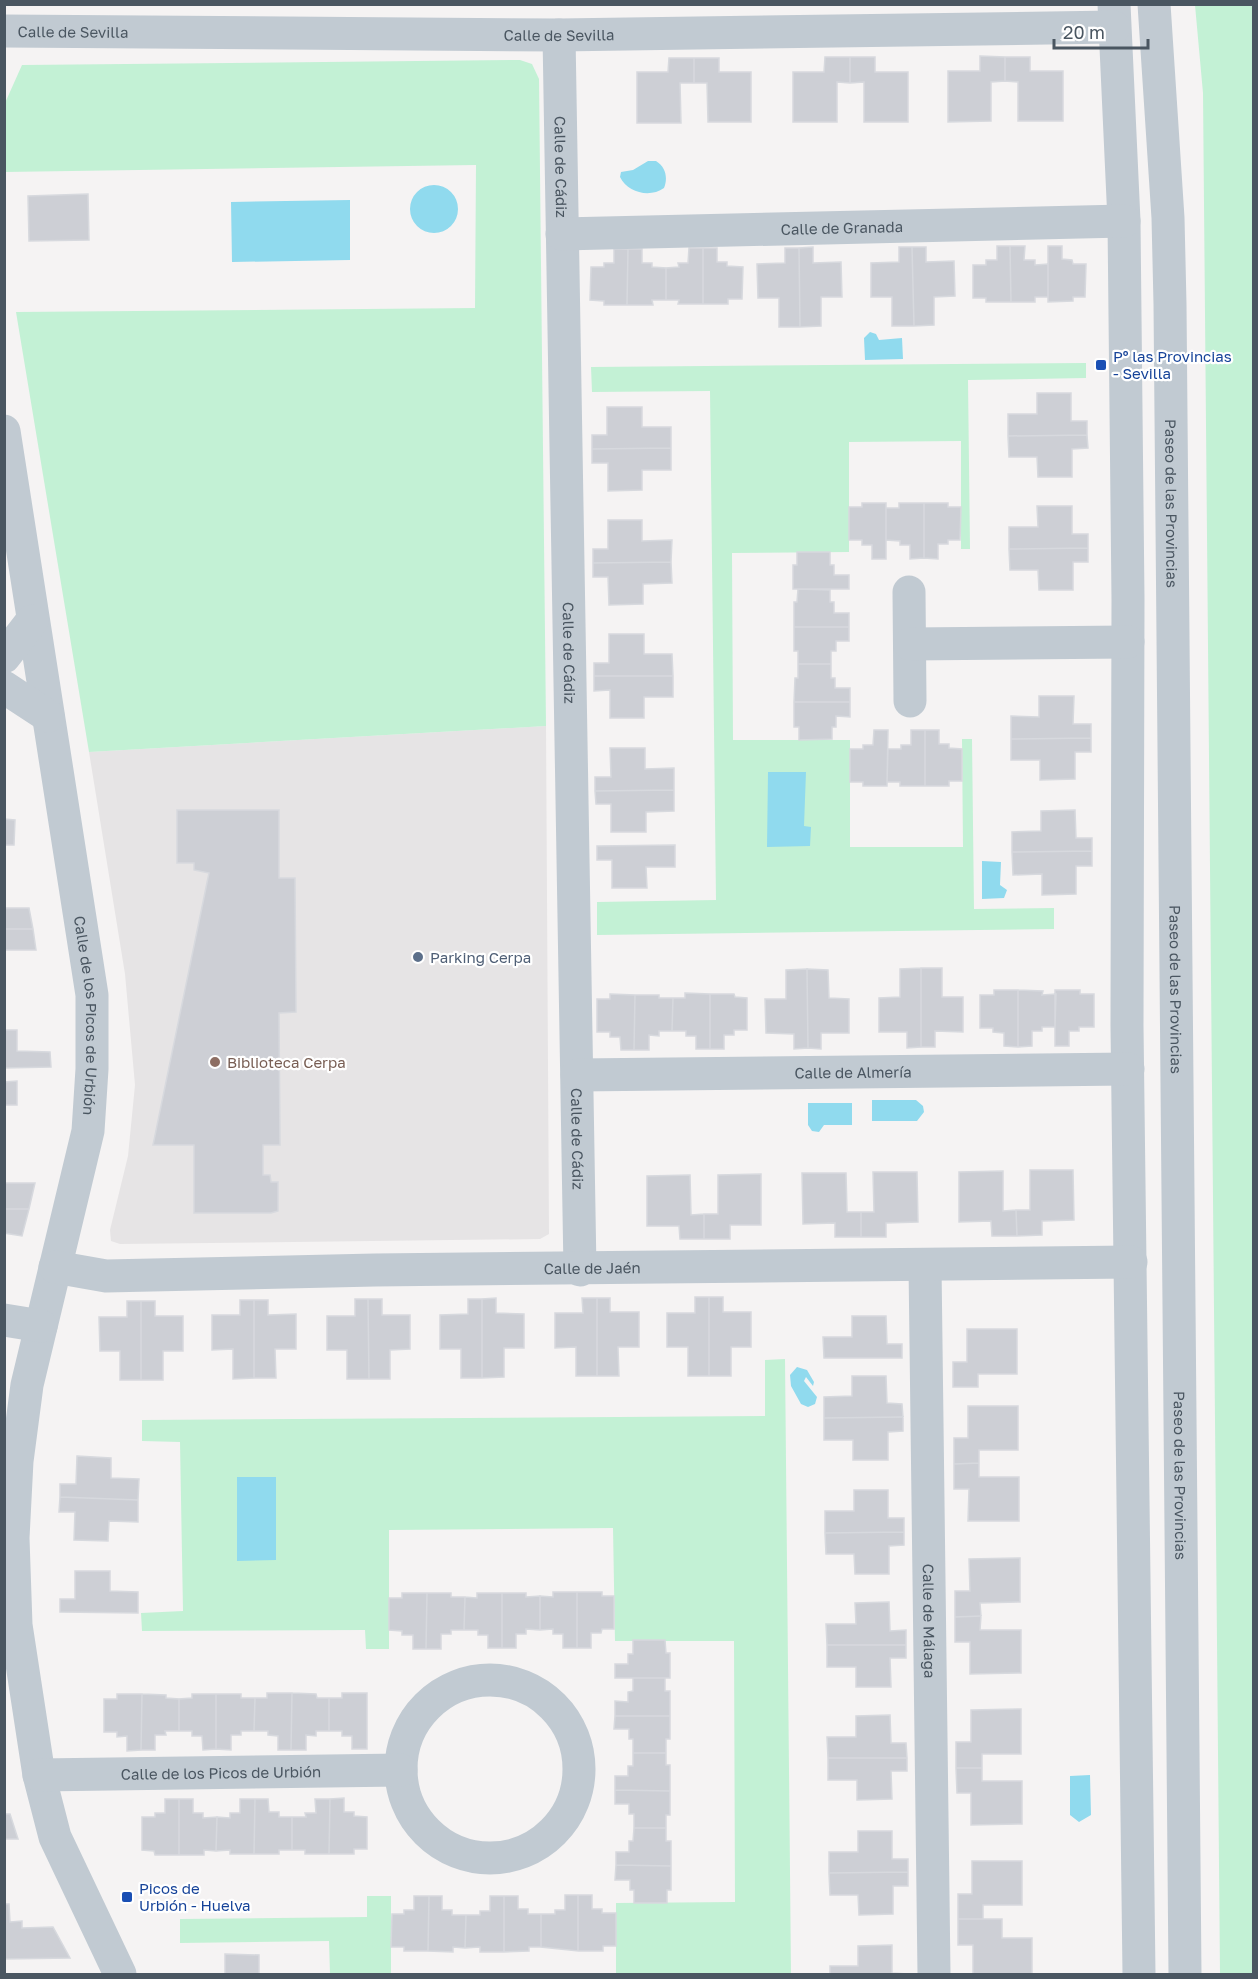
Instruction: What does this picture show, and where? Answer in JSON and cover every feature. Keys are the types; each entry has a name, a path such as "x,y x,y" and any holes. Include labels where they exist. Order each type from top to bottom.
{"street":[{"name":"Paseo de las Provincias","path":"1154,4 1170,283 1185,1974"},
{"name":"Calle de Sevilla","path":"4,31 558,35 915,17 1114,16"},
{"path":"1114,16 1124,221 1128,642 1128,1069 1139,1974"},
{"name":"Calle de Cádiz","path":"558,35 580,1270"},
{"name":"Calle de Granada","path":"562,234 1124,221"},
{"name":"Calle de los Picos de Urbión","path":"4,431 92,995 92,1069 88,1131 27,1385 17,1461 13,1538 16,1625 39,1775 55,1837 120,1974"},
{"path":"909,592 910,701"},
{"path":"4,657 32,621"},
{"path":"910,644 1128,642"},
{"path":"4,687 48,716"},
{"name":"Calle de Almería","path":"577,1075 1128,1069"},
{"name":"Calle de Jaén","path":"55,1267 106,1276 375,1270 580,1270 1131,1262"},
{"name":"Calle de Málaga","path":"925,1266 934,1974"},
{"path":"4,1320 41,1326"},
{"path":"498,1680 526,1687 551,1703 569,1727 579,1755 579,1785 569,1812 551,1836 526,1852 498,1859 469,1857 442,1845 420,1825 406,1800 401,1770 406,1741 419,1715 426,1708 441,1695 468,1682 498,1680"},
{"name":"Calle de los Picos de Urbión","path":"39,1775 401,1770"}],"shaded area":[{"path":"546,726 549,1234 540,1239 120,1244 111,1241 110,1230 128,1156 135,1085 125,974 89,752"}],"green space":[{"path":"1195,5 1254,5 1253,1974 1220,1974 1203,93"},
{"path":"520,60 532,64 539,79 546,726 89,752 16,312 475,308 476,165 5,172 5,103 22,65"},
{"path":"1086,363 1086,378 968,380 970,549 961,549 961,441 849,442 849,552 732,553 733,740 850,740 850,847 963,847 962,739 972,739 974,909 1054,908 1054,929 597,935 597,902 716,900 710,391 592,392 591,367"},
{"path":"785,1359 791,1974 616,1974 616,1903 735,1902 734,1641 615,1641 613,1528 389,1530 389,1649 366,1649 365,1630 142,1631 141,1613 183,1611 180,1442 142,1441 142,1420 765,1416 765,1360"},
{"path":"367,1896 391,1896 391,1974 330,1974 329,1941 180,1943 180,1919 367,1917"}],"water":[{"path":"648,161 656,161 664,170 666,180 664,188 646,193 628,187 620,177 621,172 633,170"},
{"path":"434,185 451,192 458,209 451,226 434,233 417,226 410,209 417,192"},
{"path":"350,200 350,260 232,262 231,202"},
{"path":"870,332 876,334 879,340 902,338 903,359 865,360 864,338"},
{"path":"768,772 806,772 804,826 811,827 810,846 767,847"},
{"path":"982,861 1001,862 1000,885 1007,890 1004,898 982,899"},
{"path":"872,1100 916,1100 923,1106 924,1112 917,1121 872,1121"},
{"path":"808,1103 852,1103 852,1125 824,1125 819,1132 812,1131 808,1125"},
{"path":"797,1367 807,1370 814,1382 813,1386 806,1377 804,1381 817,1397 815,1404 808,1407 801,1404 791,1386 790,1375"},
{"path":"237,1477 276,1477 276,1560 237,1561"},
{"path":"1090,1775 1091,1815 1079,1822 1070,1815 1070,1776"}],"building":[{"path":"980,56 1005,57 1005,81 991,82 991,121 948,122 948,71 980,71"},
{"path":"825,57 850,57 850,83 837,82 837,122 793,122 793,72 824,72"},
{"path":"850,57 875,57 875,72 908,72 908,122 864,122 864,82 850,83"},
{"path":"1005,57 1030,57 1030,71 1063,71 1063,121 1018,121 1018,82 1005,81"},
{"path":"669,58 694,58 694,83 680,83 681,123 637,123 637,72 668,72"},
{"path":"694,58 719,58 719,72 751,72 751,122 708,122 707,83 694,83"},
{"path":"88,194 89,240 29,241 28,196"},
{"path":"997,246 1010,246 1011,302 986,302 986,298 973,298 973,265 986,265 986,260 997,260"},
{"path":"1010,246 1025,246 1024,260 1035,260 1035,265 1048,264 1048,297 1035,297 1035,302 1011,302"},
{"path":"1048,246 1062,246 1062,259 1072,260 1073,264 1086,264 1085,297 1073,297 1073,301 1048,302"},
{"path":"813,247 813,263 841,262 842,297 821,297 821,326 800,327 799,248"},
{"path":"899,247 912,247 914,326 892,326 892,297 871,297 871,263 899,262"},
{"path":"912,247 926,247 926,262 954,261 955,296 934,297 934,325 914,326"},
{"path":"689,248 703,248 703,304 678,304 679,300 666,300 666,268 679,267 678,263 688,263"},
{"path":"703,248 717,248 717,262 727,262 727,266 743,267 742,299 728,299 728,304 703,304"},
{"path":"785,248 799,248 800,327 779,327 779,298 758,298 757,264 785,263"},
{"path":"614,249 628,249 627,305 604,305 604,301 590,300 591,267 604,267 604,263 614,263"},
{"path":"628,249 642,249 642,263 652,263 652,267 666,268 666,300 652,300 653,305 627,305"},
{"path":"1037,393 1071,393 1071,421 1087,421 1087,435 1008,436 1008,414 1037,414"},
{"path":"607,407 642,407 642,427 671,427 671,448 592,449 592,435 607,435"},
{"path":"1087,435 1088,448 1072,449 1072,477 1038,477 1037,457 1009,457 1008,436"},
{"path":"671,448 671,470 642,470 642,490 608,491 608,463 592,463 592,449"},
{"path":"862,503 886,503 886,559 872,559 872,545 862,545 862,540 849,540 849,507 862,507"},
{"path":"899,503 924,503 924,558 910,559 910,545 900,545 900,541 886,540 886,508 899,508"},
{"path":"924,503 948,503 948,507 961,507 960,540 948,540 948,544 938,544 938,559 924,558"},
{"path":"1037,506 1072,506 1072,534 1088,534 1088,548 1009,549 1009,527 1038,527"},
{"path":"608,520 642,520 642,541 672,540 671,562 593,563 593,549 608,549"},
{"path":"1088,548 1088,562 1073,562 1073,590 1039,590 1038,570 1010,570 1009,549"},
{"path":"797,552 830,552 830,565 834,565 834,575 849,575 849,589 793,589 793,565 797,565"},
{"path":"671,562 672,583 643,584 643,604 609,605 608,577 593,577 593,563"},
{"path":"798,589 830,590 830,602 834,602 834,613 849,613 849,627 794,627 794,602 797,602"},
{"path":"794,627 849,627 849,641 836,641 836,651 831,651 831,664 798,664 798,651 794,651"},
{"path":"609,634 644,634 644,654 672,654 673,676 594,676 594,663 609,663"},
{"path":"798,664 831,664 831,678 835,678 835,688 850,688 850,702 794,702"},
{"path":"594,676 673,676 673,697 644,697 644,718 610,718 610,690 594,691"},
{"path":"1039,696 1074,696 1073,724 1091,724 1091,738 1011,739 1011,716 1039,717"},
{"path":"794,702 850,702 850,717 836,716 836,727 832,727 832,739 799,740 799,727 794,727"},
{"path":"874,730 888,730 887,786 863,786 863,782 850,782 850,749 863,749 863,745 873,745"},
{"path":"911,730 925,730 925,786 900,786 900,782 887,782 888,749 901,749 901,745 911,745"},
{"path":"925,730 939,730 939,744 949,744 949,748 962,749 962,781 949,781 949,786 925,786"},
{"path":"1091,738 1091,752 1075,752 1075,779 1040,780 1040,760 1011,760 1011,739"},
{"path":"610,748 645,748 645,769 674,768 674,790 595,791 595,777 611,777"},
{"path":"674,790 674,811 646,812 646,832 611,832 611,804 596,804 595,791"},
{"path":"177,810 279,810 279,878 295,878 296,1012 279,1013 280,1145 263,1145 263,1175 270,1175 271,1182 278,1182 278,1211 271,1213 194,1213 194,1145 153,1145 209,873 194,870 194,863 177,863"},
{"path":"1075,810 1076,838 1092,838 1092,851 1012,852 1012,832 1041,831 1041,811"},
{"path":"4,819 15,820 14,845 4,845"},
{"path":"675,845 675,867 646,867 647,888 612,888 612,860 597,860 597,846"},
{"path":"1092,851 1092,866 1076,866 1076,894 1042,895 1042,874 1013,875 1012,852"},
{"path":"4,908 29,908 33,929 4,929"},
{"path":"4,929 33,929 36,950 4,950"},
{"path":"921,968 921,1047 907,1048 907,1032 879,1032 879,998 900,997 900,969"},
{"path":"921,968 942,968 942,997 963,997 963,1032 935,1031 935,1047 921,1047"},
{"path":"807,969 808,1048 794,1049 794,1034 766,1033 765,999 786,999 786,970"},
{"path":"807,969 828,970 829,998 849,999 849,1033 821,1033 821,1049 808,1048"},
{"path":"994,990 1018,990 1018,1047 1004,1046 1004,1033 993,1032 993,1028 980,1028 980,995 994,995"},
{"path":"1018,990 1043,991 1042,995 1056,994 1055,1027 1042,1027 1042,1031 1032,1031 1032,1046 1018,1047"},
{"path":"1055,990 1080,990 1080,994 1094,994 1094,1027 1079,1027 1079,1031 1069,1031 1069,1046 1055,1046"},
{"path":"685,993 710,994 710,1049 696,1049 696,1036 686,1036 686,1031 672,1031 673,998 685,998"},
{"path":"610,994 635,995 634,1050 621,1050 620,1037 610,1037 610,1032 597,1032 597,999 610,999"},
{"path":"710,994 734,994 735,997 747,998 747,1030 734,1030 734,1035 724,1035 724,1049 710,1049"},
{"path":"635,995 659,995 659,998 673,998 672,1031 659,1031 659,1036 649,1035 649,1050 634,1050"},
{"path":"4,1030 17,1030 17,1051 50,1052 51,1067 4,1068"},
{"path":"17,1081 17,1105 5,1105 4,1123 4,1082"},
{"path":"1030,1170 1073,1170 1074,1220 1042,1221 1042,1235 1017,1236 1016,1210 1030,1210"},
{"path":"1003,1171 1003,1211 1016,1210 1017,1236 992,1236 991,1221 959,1222 959,1172"},
{"path":"873,1172 917,1172 918,1222 886,1223 886,1237 861,1237 861,1212 874,1212"},
{"path":"802,1173 846,1173 847,1212 861,1212 861,1237 835,1237 835,1223 803,1224"},
{"path":"761,1174 761,1225 730,1225 730,1239 704,1239 704,1214 718,1214 718,1175"},
{"path":"690,1175 691,1215 704,1214 704,1239 680,1239 679,1226 647,1226 647,1176"},
{"path":"4,1183 35,1183 29,1209 4,1209"},
{"path":"4,1209 29,1209 22,1236 4,1233"},
{"path":"695,1297 709,1297 709,1376 688,1376 688,1347 667,1347 667,1313 695,1313"},
{"path":"709,1297 723,1297 723,1312 751,1312 751,1347 731,1347 731,1376 709,1376"},
{"path":"496,1298 496,1313 524,1314 524,1348 504,1348 504,1377 482,1378 482,1299"},
{"path":"582,1298 597,1298 597,1376 576,1376 576,1347 555,1348 555,1313 583,1313"},
{"path":"597,1298 610,1298 610,1312 639,1312 639,1347 618,1347 619,1376 597,1376"},
{"path":"355,1299 368,1299 369,1379 347,1379 347,1350 327,1350 327,1316 355,1316"},
{"path":"368,1299 382,1299 382,1315 410,1315 410,1349 390,1350 390,1379 369,1379"},
{"path":"468,1299 482,1299 482,1378 461,1378 461,1349 440,1349 440,1315 468,1314"},
{"path":"240,1300 254,1300 254,1378 233,1379 233,1349 212,1350 212,1315 240,1315"},
{"path":"254,1300 268,1300 268,1315 296,1314 296,1349 275,1349 276,1378 254,1378"},
{"path":"127,1301 141,1301 141,1380 120,1380 120,1351 100,1351 99,1317 127,1317"},
{"path":"141,1301 155,1301 155,1316 183,1316 183,1351 163,1351 163,1380 141,1380"},
{"path":"852,1316 886,1316 887,1344 902,1344 902,1358 824,1358 823,1337 852,1337"},
{"path":"967,1329 1017,1329 1017,1374 978,1374 978,1387 953,1387 953,1362 967,1362"},
{"path":"852,1376 886,1376 887,1403 902,1404 903,1417 824,1418 824,1397 852,1396"},
{"path":"968,1406 1018,1406 1018,1450 979,1450 979,1463 954,1464 954,1438 968,1438"},
{"path":"903,1417 903,1431 888,1432 888,1460 853,1460 853,1440 824,1440 824,1418"},
{"path":"77,1456 111,1458 111,1478 139,1479 138,1500 60,1497 60,1484 76,1484"},
{"path":"979,1463 979,1477 1019,1477 1019,1521 968,1521 969,1489 954,1489 954,1464"},
{"path":"854,1490 888,1490 888,1518 904,1518 904,1532 825,1533 825,1511 854,1511"},
{"path":"60,1497 138,1500 138,1522 109,1521 108,1541 74,1540 75,1512 59,1512"},
{"path":"904,1532 904,1545 889,1546 889,1574 855,1574 854,1554 826,1554 825,1533"},
{"path":"1020,1558 1020,1602 980,1603 981,1616 955,1617 955,1591 970,1591 969,1559"},
{"path":"75,1571 110,1571 110,1591 138,1592 138,1613 60,1612 60,1599 75,1599"},
{"path":"553,1592 577,1592 577,1648 563,1648 563,1634 553,1634 553,1629 540,1630 540,1596 553,1597"},
{"path":"577,1592 602,1592 602,1596 614,1596 614,1629 602,1629 601,1633 591,1633 591,1648 577,1648"},
{"path":"402,1593 427,1593 426,1649 413,1649 413,1635 402,1635 402,1631 389,1630 389,1598 402,1598"},
{"path":"427,1593 451,1593 451,1597 465,1597 464,1630 451,1630 451,1634 441,1634 441,1649 426,1649"},
{"path":"477,1593 502,1593 502,1648 488,1648 488,1635 478,1635 478,1630 464,1630 465,1597 477,1598"},
{"path":"502,1593 526,1593 526,1597 540,1596 540,1630 526,1629 526,1634 516,1634 516,1648 502,1648"},
{"path":"889,1602 890,1631 906,1630 906,1645 827,1645 826,1624 856,1624 855,1603"},
{"path":"981,1616 980,1630 1021,1630 1021,1673 970,1674 970,1642 955,1642 955,1617"},
{"path":"633,1640 665,1640 666,1653 670,1653 670,1678 615,1678 615,1664 628,1664 628,1654 633,1654"},
{"path":"827,1645 906,1645 906,1658 890,1658 891,1687 856,1687 856,1667 827,1667"},
{"path":"633,1678 665,1678 665,1691 670,1691 670,1716 615,1716 615,1701 628,1702 628,1692 633,1691"},
{"path":"267,1693 292,1693 291,1750 278,1750 278,1736 268,1735 268,1731 254,1731 255,1698 267,1698"},
{"path":"292,1693 316,1694 317,1698 329,1698 329,1731 316,1731 316,1736 306,1735 306,1750 291,1750"},
{"path":"342,1693 367,1693 367,1749 352,1749 352,1736 342,1736 342,1731 329,1731 329,1698 342,1698"},
{"path":"117,1694 142,1694 141,1750 127,1751 127,1736 117,1737 117,1732 104,1732 104,1699 117,1699"},
{"path":"142,1694 166,1695 166,1698 179,1699 179,1731 165,1731 166,1735 155,1735 155,1750 141,1750"},
{"path":"192,1694 216,1694 216,1749 203,1750 202,1736 192,1736 192,1731 179,1731 179,1699 192,1698"},
{"path":"216,1694 241,1694 241,1698 255,1698 254,1731 241,1731 241,1735 231,1735 231,1750 216,1749"},
{"path":"1021,1709 1021,1754 982,1754 982,1768 956,1768 956,1742 971,1742 971,1710"},
{"path":"890,1715 891,1743 906,1743 907,1758 828,1758 827,1737 856,1737 856,1716"},
{"path":"615,1716 670,1716 670,1739 666,1739 666,1753 633,1753 633,1739 629,1739 629,1729 614,1729"},
{"path":"633,1753 666,1753 666,1765 670,1765 670,1791 615,1790 615,1776 628,1776 628,1766 633,1766"},
{"path":"828,1758 907,1758 907,1771 891,1771 892,1799 857,1800 857,1780 828,1780"},
{"path":"956,1768 982,1768 982,1781 1022,1781 1022,1824 971,1825 971,1793 957,1793"},
{"path":"615,1790 670,1791 670,1815 666,1815 666,1828 634,1828 634,1814 629,1814 629,1804 615,1804"},
{"path":"344,1798 344,1812 354,1812 354,1816 367,1817 367,1849 354,1849 354,1854 329,1854 330,1799"},
{"path":"165,1799 179,1799 179,1855 155,1855 154,1851 142,1850 142,1817 155,1817 155,1813 165,1813"},
{"path":"179,1799 193,1799 193,1813 203,1813 203,1818 217,1817 216,1851 204,1850 204,1855 179,1855"},
{"path":"240,1799 255,1799 254,1854 230,1854 230,1850 216,1851 217,1817 230,1818 230,1813 240,1813"},
{"path":"255,1799 268,1799 269,1812 279,1812 279,1817 292,1817 292,1850 279,1850 279,1854 254,1854"},
{"path":"315,1799 330,1799 329,1854 305,1854 305,1850 292,1850 292,1817 306,1817 305,1813 316,1813"},
{"path":"4,1814 10,1814 18,1839 4,1839"},
{"path":"634,1828 666,1828 666,1841 671,1841 671,1866 616,1865 616,1852 629,1852 629,1841 633,1841"},
{"path":"858,1831 892,1831 892,1859 908,1859 908,1872 829,1873 829,1852 858,1852"},
{"path":"972,1861 1022,1861 1022,1905 983,1905 983,1919 958,1919 958,1894 972,1894"},
{"path":"616,1865 671,1866 671,1890 667,1890 667,1903 634,1903 634,1890 630,1890 630,1880 615,1880"},
{"path":"908,1872 908,1886 893,1886 893,1914 859,1915 858,1895 830,1895 829,1873"},
{"path":"565,1895 578,1895 578,1951 541,1947 541,1914 555,1914 555,1910 565,1910"},
{"path":"578,1895 592,1895 592,1909 602,1909 602,1913 616,1913 616,1946 603,1946 603,1951 578,1951"},
{"path":"414,1896 429,1896 428,1951 404,1951 404,1947 391,1947 392,1914 404,1914 404,1910 414,1910"},
{"path":"429,1896 442,1896 442,1910 452,1910 452,1915 466,1915 465,1948 453,1947 453,1952 428,1951"},
{"path":"490,1896 504,1896 504,1952 480,1952 480,1947 465,1948 466,1915 480,1915 480,1911 490,1911"},
{"path":"504,1896 518,1896 518,1909 528,1909 528,1914 541,1914 541,1947 529,1947 529,1951 504,1952"},
{"path":"4,1904 9,1904 10,1922 22,1921 22,1928 53,1927 70,1958 4,1959"},
{"path":"958,1919 1002,1919 1002,1938 1032,1938 1032,1974 973,1974 973,1945 958,1945"},
{"path":"892,1945 892,1973 908,1974 830,1974 830,1966 858,1966 858,1946"},
{"path":"225,1954 259,1955 259,1974 225,1974"}],"place":[{"name":"Pº las Provincias - Sevilla","path":"1101,365"},
{"name":"Parking Cerpa","path":"418,957"},
{"name":"Biblioteca Cerpa","path":"215,1062"},
{"name":"Picos de Urbión - Huelva","path":"127,1897"}]}
